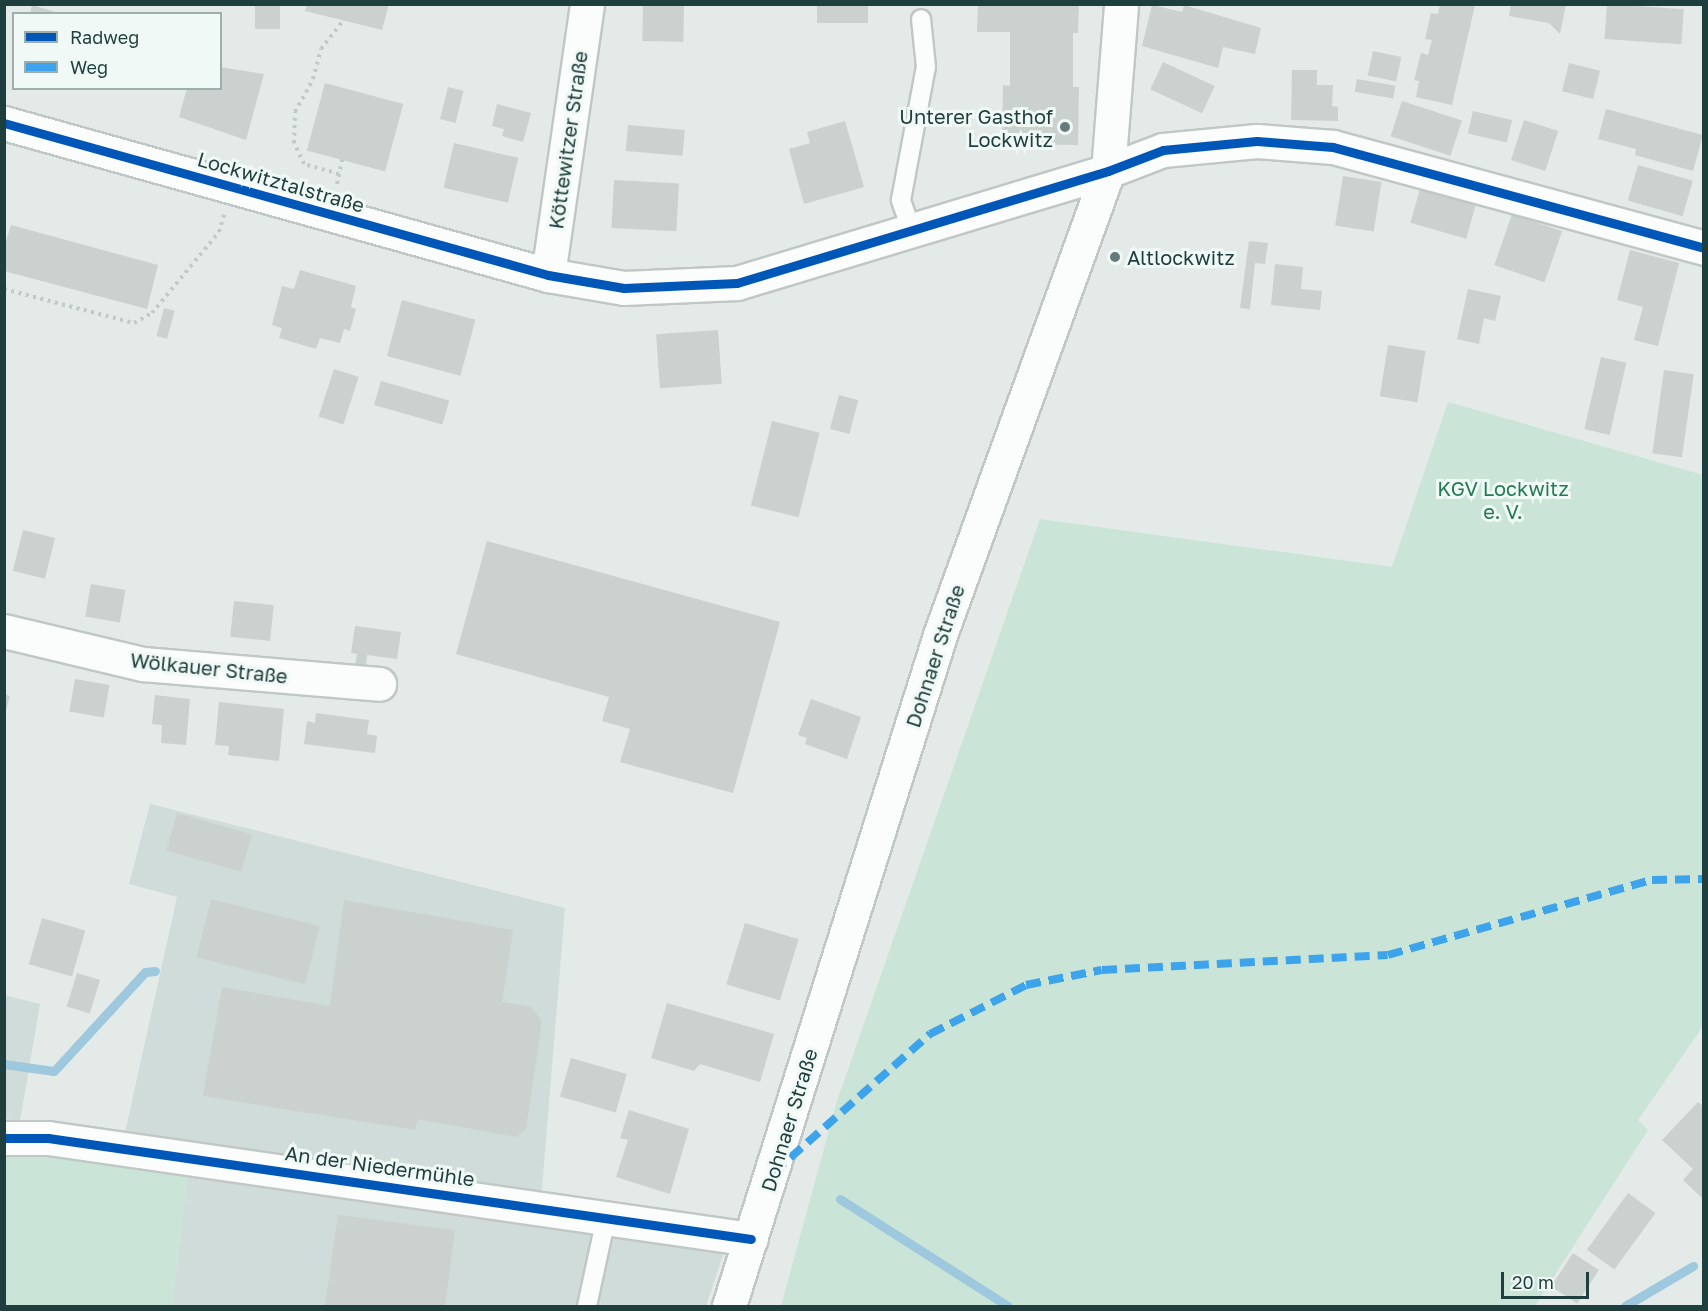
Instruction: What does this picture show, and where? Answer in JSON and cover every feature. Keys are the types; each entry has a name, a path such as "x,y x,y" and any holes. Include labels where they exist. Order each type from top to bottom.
{"street":[{"name":"Köttewitzer Straße","path":"548,275 587,4"},
{"name":"Dohnaer Straße","path":"729,1306 940,635 1108,171 1121,4"},
{"name":"Lockwitztalstraße","path":"4,123 548,275 624,288 737,283 1108,171 1162,150 1257,141 1333,147 1704,248"},
{"name":"Wölkauer Straße","path":"4,631 143,664 379,684"},
{"name":"An der Niedermühle","path":"4,1138 48,1138 751,1239"}],"lane":[{"path":"912,231 901,200 926,67 921,19"},
{"path":"587,1306 606,1218"}],"path":[{"path":"342,160 339,172 304,164 294,143 295,122 321,49 344,20"},
{"path":"4,289 134,323 152,313 219,232 231,187"}],"shaded area":[{"path":"150,804 565,908 540,1212 725,1249 706,1306 172,1306 191,1145 125,1133 177,897 129,884"},
{"path":"4,995 40,1004 20,1121 5,1119"}],"green space":[{"name":"KGV Lockwitz e. V.","path":"1448,402 1703,475 1703,1026 1638,1120 1648,1130 1535,1306 781,1306 837,1101 1040,519 1392,567"},
{"path":"5,1148 188,1170 172,1306 5,1306"}],"building":[{"path":"255,4 280,4 280,29 255,29"},
{"path":"307,4 389,4 382,30 305,11"},
{"path":"643,4 684,5 683,42 642,41"},
{"path":"817,4 868,4 868,23 817,23"},
{"path":"978,4 1079,4 1078,33 1073,33 1073,87 1079,87 1078,145 1002,144 1003,85 1010,86 1010,32 977,32"},
{"path":"1440,4 1475,5 1452,105 1416,97 1419,81 1414,80 1421,53 1428,55 1432,40 1425,39 1431,13 1438,14"},
{"path":"1511,4 1566,4 1560,34 1549,23 1509,16"},
{"path":"1607,4 1684,9 1681,44 1605,39"},
{"path":"32,5 56,12 30,12"},
{"path":"1152,5 1182,12 1184,5 1261,28 1255,54 1223,47 1218,68 1142,46"},
{"path":"1373,51 1401,57 1396,81 1368,75"},
{"path":"1163,62 1215,86 1202,113 1150,89"},
{"path":"1569,63 1600,71 1593,99 1562,91"},
{"path":"222,67 264,74 246,140 179,117 186,90 222,90"},
{"path":"1292,70 1317,70 1317,85 1333,85 1332,106 1338,107 1338,121 1291,120"},
{"path":"1357,79 1395,86 1393,99 1355,92"},
{"path":"325,83 403,104 385,172 307,151"},
{"path":"448,87 464,91 456,123 440,119"},
{"path":"1402,101 1462,120 1450,156 1391,136"},
{"path":"497,104 531,113 523,142 502,136 504,129 492,126"},
{"path":"1606,109 1703,135 1693,171 1635,155 1636,149 1598,139"},
{"path":"1473,111 1512,120 1507,142 1468,133"},
{"path":"1524,120 1558,131 1545,171 1511,160"},
{"path":"845,121 864,187 804,204 789,149 810,143 807,132"},
{"path":"628,125 685,130 683,156 626,151"},
{"path":"454,143 518,158 508,203 444,188"},
{"path":"1638,165 1693,181 1683,216 1628,201"},
{"path":"1343,176 1382,182 1374,231 1335,225"},
{"path":"614,180 679,183 676,231 611,228"},
{"path":"1420,189 1476,205 1466,239 1410,223"},
{"path":"1512,214 1562,231 1545,282 1494,265"},
{"path":"11,225 158,265 147,309 4,271 4,248"},
{"path":"1249,241 1268,243 1265,264 1255,263 1250,309 1240,308"},
{"path":"1630,250 1679,263 1658,346 1634,340 1643,307 1617,300"},
{"path":"1275,264 1303,267 1301,289 1322,291 1320,310 1271,305"},
{"path":"300,270 356,286 351,307 356,309 350,331 344,329 340,343 320,338 316,349 279,338 282,328 272,325 282,286 294,289"},
{"path":"1468,289 1501,296 1495,321 1484,318 1479,344 1457,339"},
{"path":"402,300 475,320 460,376 387,356"},
{"path":"164,308 175,311 167,339 156,336"},
{"path":"718,330 722,384 660,388 656,334"},
{"path":"1388,345 1426,351 1417,402 1380,396"},
{"path":"1601,357 1626,363 1610,435 1584,429"},
{"path":"334,369 359,377 343,425 319,417"},
{"path":"1664,370 1694,374 1682,457 1652,453"},
{"path":"381,381 449,401 442,425 374,405"},
{"path":"839,395 858,400 849,434 830,429"},
{"path":"772,421 820,433 798,517 751,505"},
{"path":"23,530 55,538 45,579 13,571"},
{"path":"487,541 780,622 733,793 620,762 630,729 602,721 609,697 456,654"},
{"path":"91,584 125,590 120,623 85,616"},
{"path":"234,601 274,605 270,641 230,637"},
{"path":"355,626 401,632 397,659 367,655 366,667 355,666 357,654 351,653"},
{"path":"75,679 109,685 104,718 69,711"},
{"path":"4,694 10,696 5,714 4,714"},
{"path":"155,695 190,699 186,745 161,743 162,725 152,724"},
{"path":"811,699 861,717 847,759 805,744 807,738 798,735"},
{"path":"219,702 284,709 279,761 228,755 229,746 215,745"},
{"path":"316,713 369,720 367,734 377,736 375,753 304,744 307,721 315,723"},
{"path":"177,813 252,834 241,872 166,850"},
{"path":"211,899 320,926 305,984 196,957"},
{"path":"344,900 513,930 502,1002 531,1007 542,1021 526,1129 516,1137 418,1119 415,1130 203,1096 222,987 330,1006"},
{"path":"42,918 85,930 72,977 29,964"},
{"path":"745,923 799,939 780,1001 726,984"},
{"path":"77,973 100,980 90,1013 67,1006"},
{"path":"667,1003 774,1034 760,1082 700,1064 694,1071 651,1058"},
{"path":"571,1058 627,1074 616,1112 560,1096"},
{"path":"1698,1102 1704,1107 1702,1198 1683,1180 1693,1169 1662,1140"},
{"path":"629,1110 689,1129 670,1194 616,1177 628,1140 620,1138"},
{"path":"1628,1193 1656,1213 1614,1270 1587,1250"},
{"path":"338,1215 455,1230 445,1306 325,1306"},
{"path":"1573,1253 1599,1270 1577,1303 1551,1287"}],"waterway":[{"path":"4,1064 54,1071 145,972 155,971"},
{"path":"840,1199 1008,1306"},
{"path":"1625,1306 1693,1266"}],"marked path":[{"path":"773,1173 930,1034 1026,985 1102,970 1388,955 1652,880 1704,879"}],"cycle path":[{"path":"4,123 548,275 624,288 737,283 1108,171 1163,150 1257,141 1333,147 1704,248"},
{"path":"4,1138 48,1138 751,1239"}],"place":[{"name":"Unterer Gasthof Lockwitz","path":"1065,127"},
{"name":"Altlockwitz","path":"1115,257"}]}
